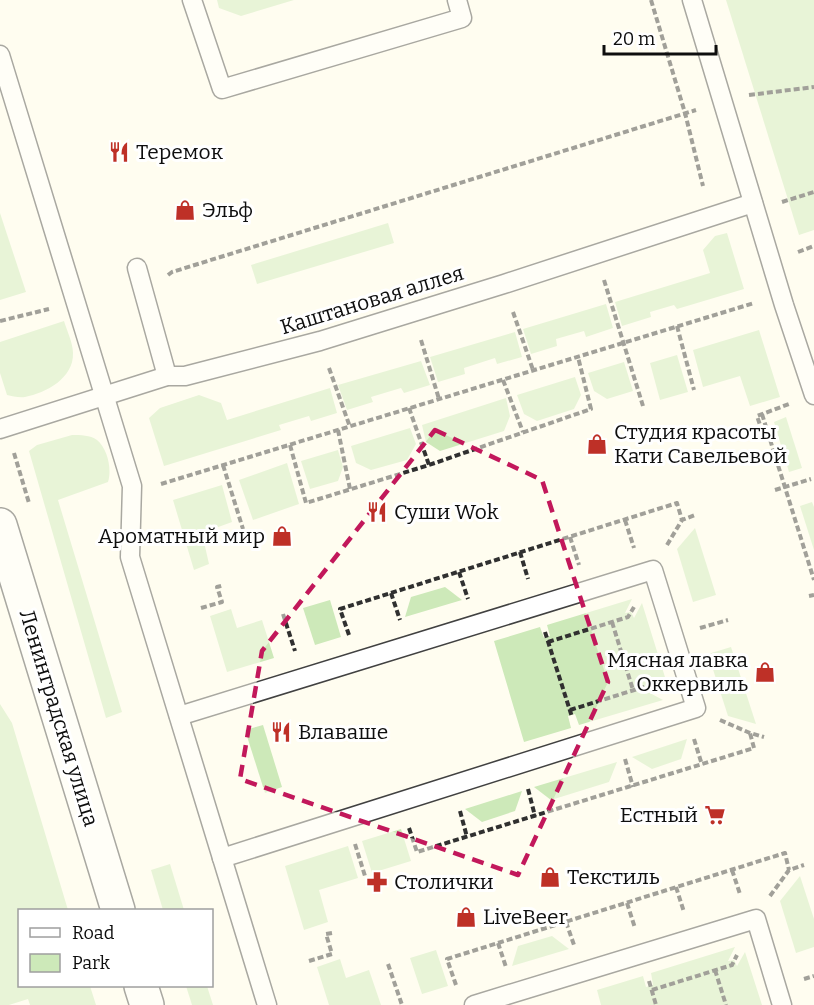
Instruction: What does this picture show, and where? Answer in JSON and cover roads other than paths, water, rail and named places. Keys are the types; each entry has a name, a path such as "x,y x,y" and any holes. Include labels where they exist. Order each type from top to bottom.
{"street":[{"name":"Ленинградская улица","path":"0,525 118,909"},
{"path":"141,987 147,1005"}],"lane":[{"path":"192,0 222,88 462,18 457,0"},
{"path":"692,0 814,395"},
{"path":"0,56 132,486 130,557 267,1005"},
{"name":"Каштановая аллея","path":"0,429 167,376 185,376 320,341 596,255 753,203"},
{"path":"137,268 167,376"},
{"path":"179,716 653,570 696,708 222,858"},
{"path":"474,1005 756,919 782,1005"}],"place":[{"name":"Теремок","path":"119,152"},
{"name":"Эльф","path":"185,210"},
{"name":"Студия красоты Кати Савельевой","path":"597,444"},
{"name":"Суши Wok","path":"377,512"},
{"name":"Ароматный мир","path":"282,536"},
{"name":"Мясная лавка Оккервиль","path":"765,672"},
{"name":"Влаваше","path":"281,732"},
{"name":"Естный","path":"715,815"},
{"name":"Текстиль","path":"550,877"},
{"name":"Столички","path":"377,882"},
{"name":"LiveBeer","path":"466,917"}]}
